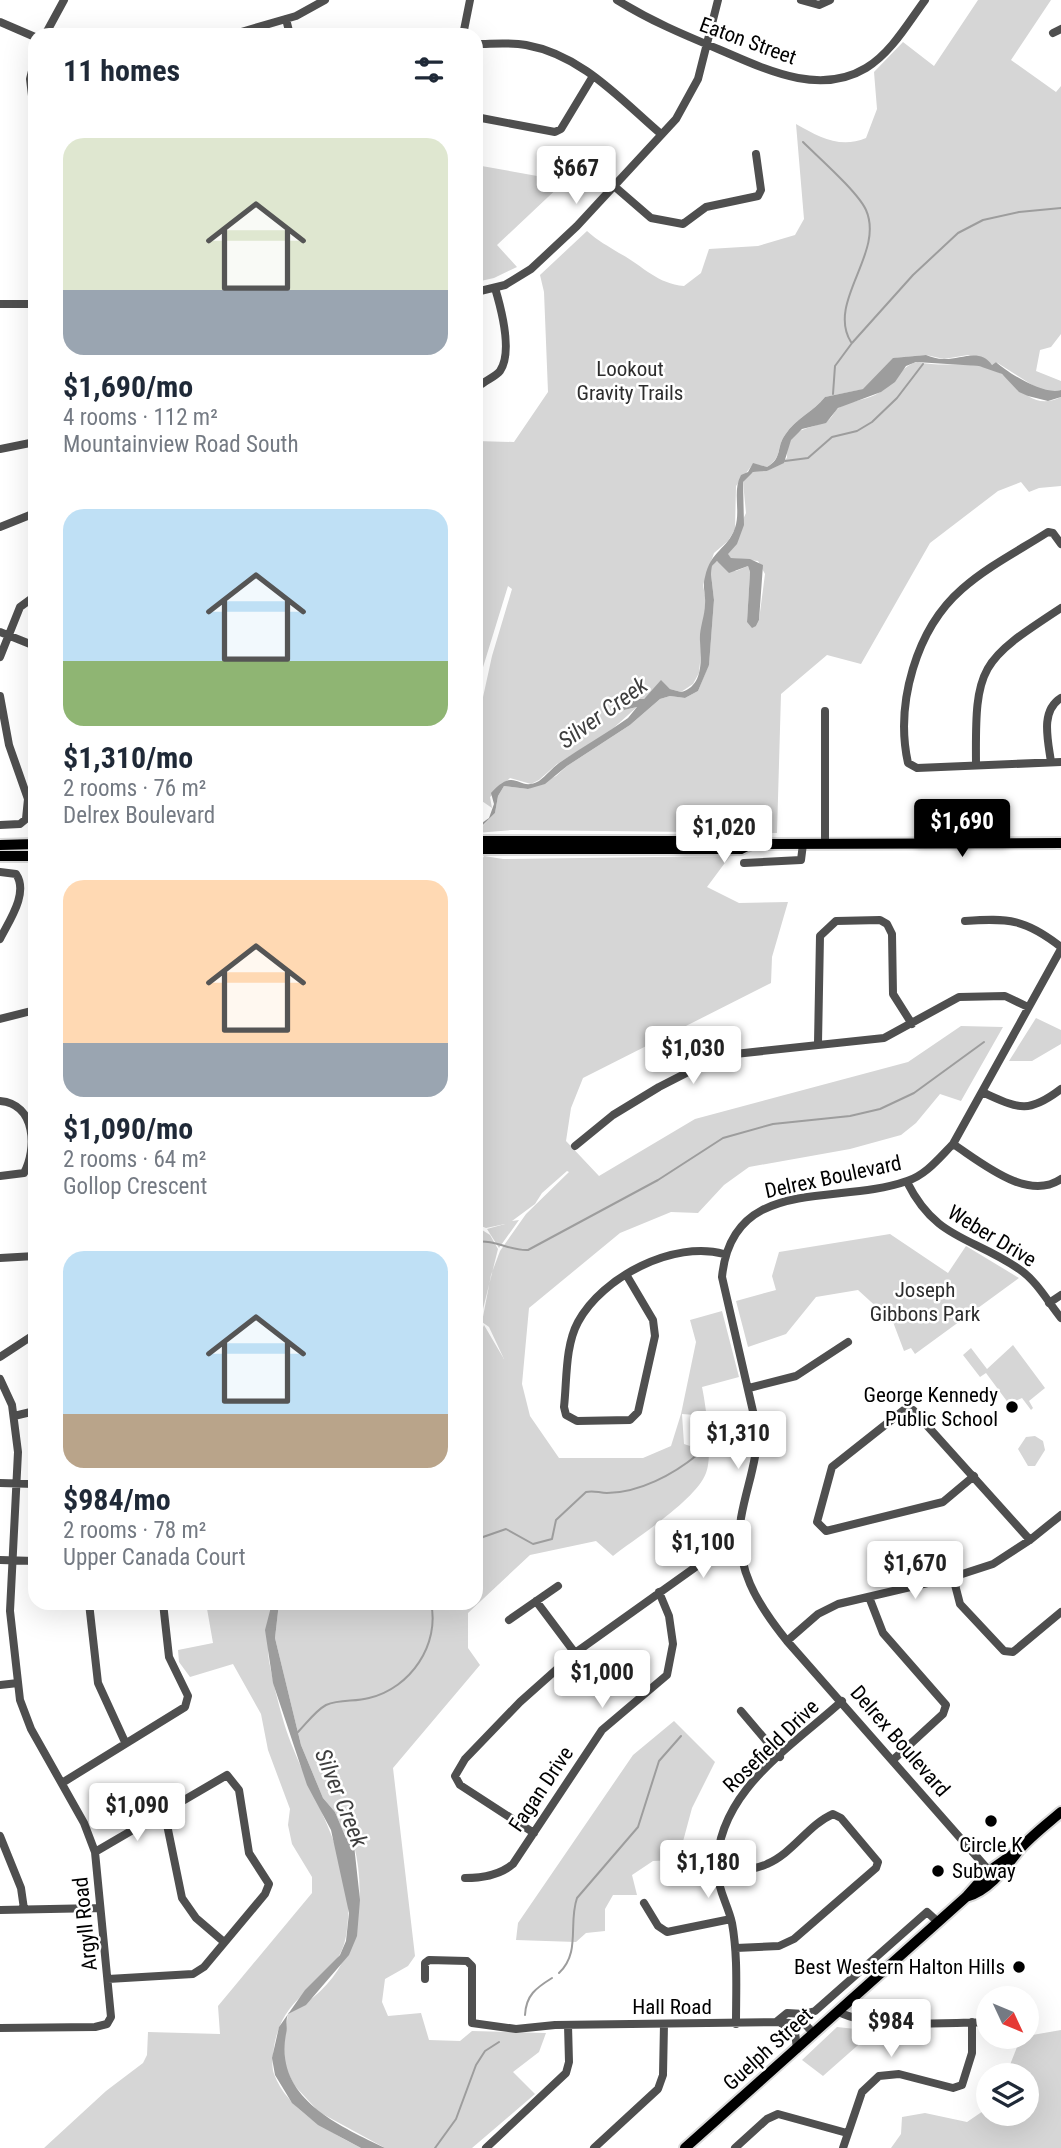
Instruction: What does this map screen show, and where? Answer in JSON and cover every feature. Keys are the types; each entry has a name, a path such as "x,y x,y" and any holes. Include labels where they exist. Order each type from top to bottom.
{"main road":[{"path":"483,842 504,845 741,849 751,844 1061,843"},
{"path":"0,845 28,844"},
{"path":"483,848 504,845"},
{"path":"0,856 28,856"},
{"name":"Guelph Street","path":"685,2148 1061,1812"}],"street":[{"path":"48,28 64,0"},
{"path":"255,28 286,19 325,0"},
{"path":"464,28 470,0"},
{"name":"Eaton Street","path":"618,0 665,29 755,66 798,78 822,81 843,78 866,68 884,54 925,0"},
{"path":"483,291 525,274 577,226 661,134 692,95 718,0"},
{"path":"801,0 818,5 830,0"},
{"path":"286,19 288,28"},
{"path":"0,22 28,34"},
{"path":"483,44 523,44 564,57 593,76 661,134"},
{"path":"483,118 555,132 561,129 593,76"},
{"path":"614,186 651,218 683,223 706,207 758,196 761,190 756,154"},
{"path":"483,383 499,373 503,361 505,322 495,288"},
{"path":"0,304 28,304"},
{"path":"0,449 28,443"},
{"path":"0,527 28,516"},
{"path":"1061,544 1053,533 1048,532 962,589 933,626 914,667 904,709 908,763 917,768 976,763 1061,762"},
{"path":"0,657 4,634 20,607 28,601"},
{"path":"976,763 975,702 987,667 1012,640 1061,608"},
{"path":"4,634 28,643"},
{"path":"0,696 9,746 28,804"},
{"path":"1051,762 1047,719 1052,703 1061,698"},
{"path":"825,710 825,844"},
{"path":"0,825 20,824 26,819 28,811"},
{"path":"744,863 801,860 803,844"},
{"path":"0,872 16,874 20,886 19,900 0,939"},
{"path":"965,921 1006,918 1021,922 1061,948"},
{"path":"818,1043 820,936 836,921 880,920 887,924 892,934 893,995 912,1024"},
{"name":"Delrex Boulevard","path":"992,1874 894,1759 787,1641 766,1616 752,1591 740,1552 741,1519 757,1451 758,1433 722,1277 724,1254 741,1225 769,1205 907,1182 928,1170 953,1144 1061,948"},
{"path":"575,1146 613,1115 700,1066 735,1054 884,1038 959,997 1005,996 1028,1007"},
{"path":"0,1019 28,1012"},
{"path":"982,1092 1017,1107 1027,1108 1061,1089"},
{"path":"0,1101 18,1109 28,1126"},
{"path":"953,1144 1023,1184 1045,1186 1061,1179"},
{"path":"0,1176 24,1173 28,1166"},
{"name":"Weber Drive","path":"907,1182 931,1220 1020,1269 1061,1318"},
{"path":"627,1276 653,1321 655,1336 638,1412 630,1420 577,1420 566,1415 564,1407 572,1338 589,1308 627,1276 653,1258 687,1250 724,1254"},
{"path":"0,1258 28,1256"},
{"path":"1049,1303 1061,1295"},
{"path":"0,1357 28,1339"},
{"path":"749,1388 796,1376 848,1342"},
{"name":"Argyll Road","path":"0,1379 14,1416 17,1484 10,1611 18,1683 31,1729 84,1823 95,1852 111,2017 107,2024 95,2027 0,2028"},
{"path":"974,1476 943,1502 826,1531 817,1521 832,1467 904,1410 913,1409 925,1420 974,1476 1030,1541"},
{"path":"14,1416 28,1413"},
{"path":"0,1483 28,1484"},
{"path":"787,1641 826,1609 953,1577 993,1564 1030,1541 1061,1515"},
{"path":"534,1833 460,1785 455,1776 466,1759 520,1702 575,1653 704,1561 740,1552"},
{"path":"0,1560 28,1561"},
{"path":"953,1577 960,1604 1004,1651 1013,1652 1026,1644 1061,1612"},
{"path":"509,1620 558,1586"},
{"name":"Fagan Drive","path":"465,1878 478,1878 504,1871 534,1833 602,1730 667,1675 673,1644 669,1616 659,1592"},
{"path":"869,1597 883,1633 946,1705 943,1714 894,1759"},
{"path":"536,1601 575,1653"},
{"path":"90,1610 98,1683 125,1742"},
{"path":"62,1783 185,1707 188,1696 169,1657 164,1610"},
{"path":"0,1685 18,1683"},
{"name":"Rosefield Drive","path":"736,2024 736,1948 731,1919 720,1890 717,1872 720,1840 733,1805 780,1757 842,1701"},
{"path":"741,1711 780,1757"},
{"path":"95,1852 224,1775 233,1779 239,1790 249,1853 269,1884 265,1894 204,1967 193,1974 108,1979"},
{"path":"164,1810 182,1898 196,1918 224,1942"},
{"path":"717,1872 768,1864 783,1855 823,1818 834,1814 841,1818 878,1861 876,1868 794,1939 779,1946 736,1948"},
{"path":"0,1836 21,1888 24,1909"},
{"path":"644,1903 657,1926 667,1932 731,1919"},
{"path":"0,1910 100,1908"},
{"name":"Guelph Street","path":"815,2011 927,1912 938,1922"},
{"name":"Hall Road","path":"425,1979 425,1963 429,1960 462,1959 472,1966 472,2023 516,2029 568,2025 776,2022 806,2024 814,2034"},
{"name":"Hall Road","path":"776,2022 787,2013 804,2014 815,2011"},
{"path":"839,2012 850,2018 876,2022 976,2022"},
{"path":"776,2022 795,2032 797,2049"},
{"path":"842,2148 862,2092 879,2076 899,2074 953,2088 962,2085 972,2053 972,2022"},
{"path":"594,2148 658,2089 663,2075 664,2024"},
{"path":"486,2148 566,2073 569,2062 568,2025"},
{"path":"735,2148 767,2119 778,2114 847,2133"}],"green space":[{"name":"Lookout Gravity Trails","path":"978,0 1051,0 1011,60 1056,92 1061,86 1061,334 1051,347 1040,350 1036,371 1061,381 1061,390 1054,393 1040,390 996,362 992,365 968,355 944,359 926,355 895,358 864,389 825,397 789,429 772,463 767,467 753,464 736,486 735,529 728,541 714,553 703,585 706,601 699,673 693,684 681,692 670,689 661,681 644,699 632,699 624,710 637,707 609,732 557,764 539,780 531,784 510,778 490,797 492,808 483,802 483,697 512,589 508,586 483,667 483,441 514,442 548,392 544,292 540,275 587,231 658,278 684,286 701,273 709,249 758,246 795,235 804,219 796,124 821,137 838,142 866,138 877,109 874,72 903,42 934,66"},
{"path":"483,166 565,181 497,245 517,267 483,280"},
{"path":"917,362 985,367 1002,374 1031,398 1050,401 1061,397 1061,486 1029,492 1021,482 998,491 930,543 861,664 827,655 781,694 777,833 512,830 483,832 483,826 495,813 498,796 504,786 528,789 556,776 630,725 660,699 670,696 685,698 698,691 709,664 714,600 711,574 712,566 717,561 736,571 748,566 750,572 747,622 756,626 759,620 765,574 758,561 731,558 727,554 746,513 743,482 753,472 767,471 787,458 794,435 828,421 844,405 881,391"},
{"path":"484,856 503,859 730,856 707,887 739,903 788,902 772,957 771,983 583,1078 571,1108 566,1141 599,1176 695,1119 908,1062 961,1026 1003,1027 961,1101 940,1094 916,1123 901,1135 850,1149 749,1167 724,1185 698,1213 671,1212 620,1233 529,1308 522,1384 530,1416 559,1458 643,1458 671,1446 681,1414 696,1342 690,1320 722,1311 739,1377 702,1387 707,1416 682,1414 684,1444 690,1446 707,1418 709,1455 706,1473 700,1484 679,1506 613,1556 596,1541 530,1555 483,1599 484,1325 504,1359 489,1327 483,1323 491,1275 500,1251 526,1214 569,1172 542,1193 535,1204 512,1221 519,1220 499,1248 487,1229 505,1224 483,1227"},
{"path":"1036,1018 1061,1030 1061,1044 1032,1061 1009,1061"},
{"path":"483,1230 490,1235 498,1249 483,1309"},
{"name":"Joseph Gibbons Park","path":"890,1234 948,1273 966,1246 1019,1278 915,1354 911,1348 904,1351 893,1322 858,1290 816,1297 786,1334 748,1347 736,1301 776,1290 772,1276 779,1252"},
{"path":"1013,1345 1045,1388 1029,1401 1033,1408 1031,1410 1022,1398 1009,1404 986,1373 980,1377 963,1355 971,1348 987,1369"},
{"path":"1035,1436 1043,1441 1045,1450 1035,1466 1028,1466 1018,1449 1026,1437"},
{"path":"207,1610 271,1610 268,1654 284,1723 335,1845 348,1894 345,1941 340,1954 285,2016 274,2047 273,2071 280,2087 299,2109 323,2127 361,2148 44,2148 106,2091 143,2063 147,2055 148,2032 220,2034 218,2006 312,1893 312,1877 292,1844 288,1825 290,1809 268,1750 261,1714 233,1664 190,1677 179,1662 178,1650 213,1643"},
{"path":"278,1610 471,1610 468,1613 468,1648 480,1665 393,1768 415,1956 408,1966 385,1979 382,2002 388,2016 421,2013 429,2040 460,2041 472,2031 546,2033 539,2052 513,2072 535,2094 472,2148 385,2148 319,2112 294,2085 285,2066 284,2045 288,2013 310,2000 328,1983 342,1964 357,1919 360,1894 354,1845 346,1838 335,1812 323,1798 301,1745 275,1638"},
{"path":"674,1721 715,1762 692,1808 678,1860 653,1861 632,1875 637,1895 613,1895 605,1909 605,1931 586,1933 576,1942 516,1940 518,1923 633,1755"},
{"path":"837,2027 874,2031 823,2076 802,2060"},
{"path":"1061,2030 1061,2148 891,2148 901,2134 902,2117 925,2113 967,2122 976,2116 976,2126 1039,2126 1039,2063 1011,2063 1016,2049 1040,2049 1040,2034"}],"shaded area":[{"path":"926,355 949,359 976,355 992,365 996,362 1037,387 1061,390 1061,397 1048,401 1028,396 1019,392 1002,374 979,366 916,362 906,366 895,382 881,392 838,408 826,423 802,429 791,440 784,463 767,471 753,472 743,482 744,525 737,544 728,554 731,558 750,559 763,565 759,620 756,626 752,628 747,622 750,572 748,566 729,573 717,561 712,566 711,574 714,600 709,665 698,691 685,698 670,696 660,699 630,725 567,766 545,784 528,789 504,786 498,796 495,813 483,825 494,804 491,793 500,785 512,780 526,784 539,781 559,763 628,718 637,707 624,710 623,707 632,699 644,699 661,680 670,689 681,692 694,684 700,671 704,580 711,561 735,528 737,488 741,475 748,472 753,463 767,467 772,464 789,429 825,397 863,389 893,358"},
{"path":"270,1610 278,1610 275,1638 301,1745 323,1798 335,1812 346,1838 354,1845 360,1900 357,1936 349,1955 306,2005 288,2014 305,1990 340,1955 346,1941 349,1913 331,1830 307,1785 273,1683 265,1630"},
{"path":"288,2014 285,2056 290,2076 300,2092 330,2119 385,2148 361,2148 318,2125 292,2103 275,2075 272,2058 279,2027"}],"waterway":[{"path":"803,142 862,203 870,226 868,243 845,311 845,327 851,342"},
{"path":"833,394 835,366 852,343 913,275 958,233 983,220 1019,212 1061,208"},
{"path":"785,461 808,458 832,437 857,431 872,422 897,398 923,364"},
{"path":"483,1242 528,1250 658,1180 723,1138 773,1124 850,1116 880,1109 914,1093 984,1042"},
{"path":"483,1537 506,1529 533,1544 552,1539 556,1520 586,1492 631,1490 667,1475 697,1455"},
{"path":"298,1732 326,1705 364,1699 398,1685 419,1662 426,1648 431,1634 432,1610"},
{"path":"559,1973 570,1956 577,1898 638,1827 659,1761 681,1736"},
{"path":"525,2015 527,2002 533,1993 552,1978"},
{"path":"435,2148 456,2119 476,2065 485,2051 499,2042"}],"place":[{"name":"George Kennedy Public School","path":"1012,1407"},
{"name":"Circle K","path":"991,1821"},
{"name":"Subway","path":"938,1871"},
{"name":"Best Western Halton Hills","path":"1019,1967"}],"water label":[{"name":"Silver Creek","path":"603,713"},
{"name":"Silver Creek","path":"341,1798"}]}
